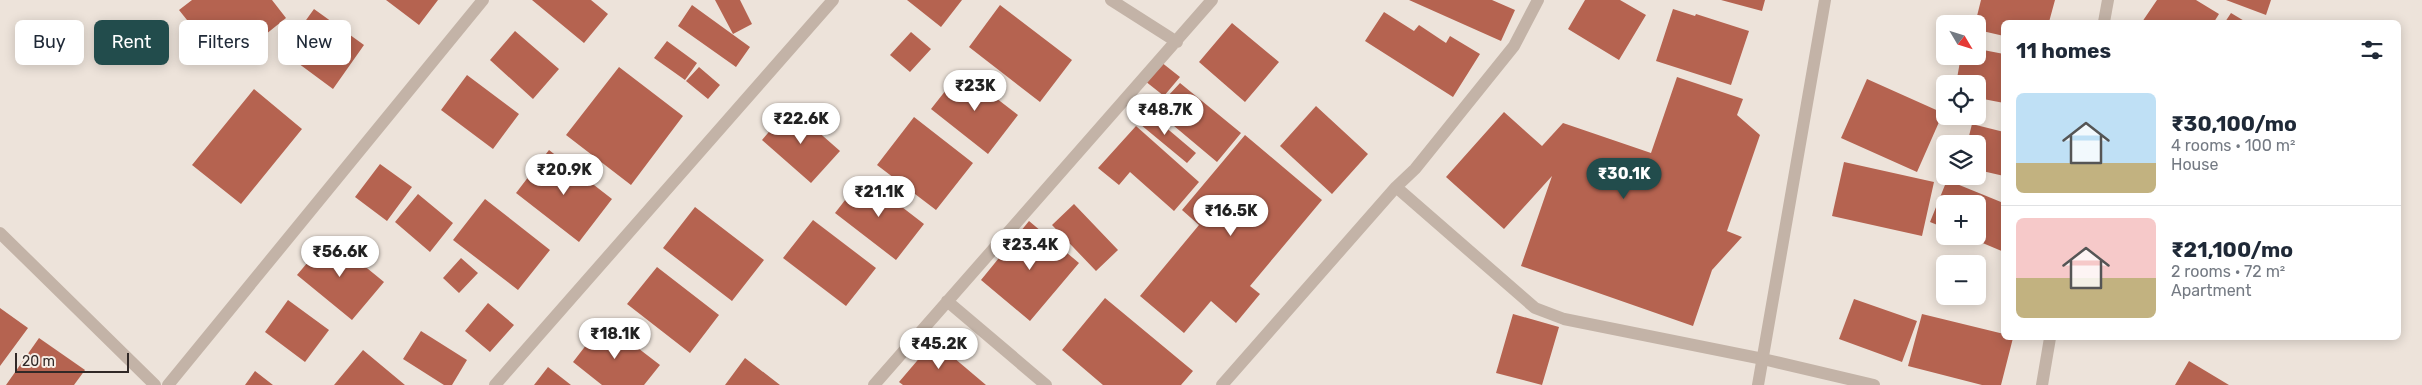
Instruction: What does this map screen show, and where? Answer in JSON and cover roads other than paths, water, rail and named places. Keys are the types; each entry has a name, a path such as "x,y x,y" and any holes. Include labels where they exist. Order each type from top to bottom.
{"street":[{"path":"168,385 483,0"},
{"path":"495,385 833,0"},
{"path":"1112,0 1177,42"},
{"path":"874,385 1212,0"},
{"path":"1222,385 1396,187 1415,170 1514,46 1538,0"},
{"path":"1758,385 1825,0"},
{"path":"2104,20 2108,0"},
{"path":"1396,187 1536,308 1564,319 1763,359 1874,385"},
{"path":"0,233 155,385"},
{"path":"947,301 1046,385"},
{"path":"2042,385 2050,340"}]}
